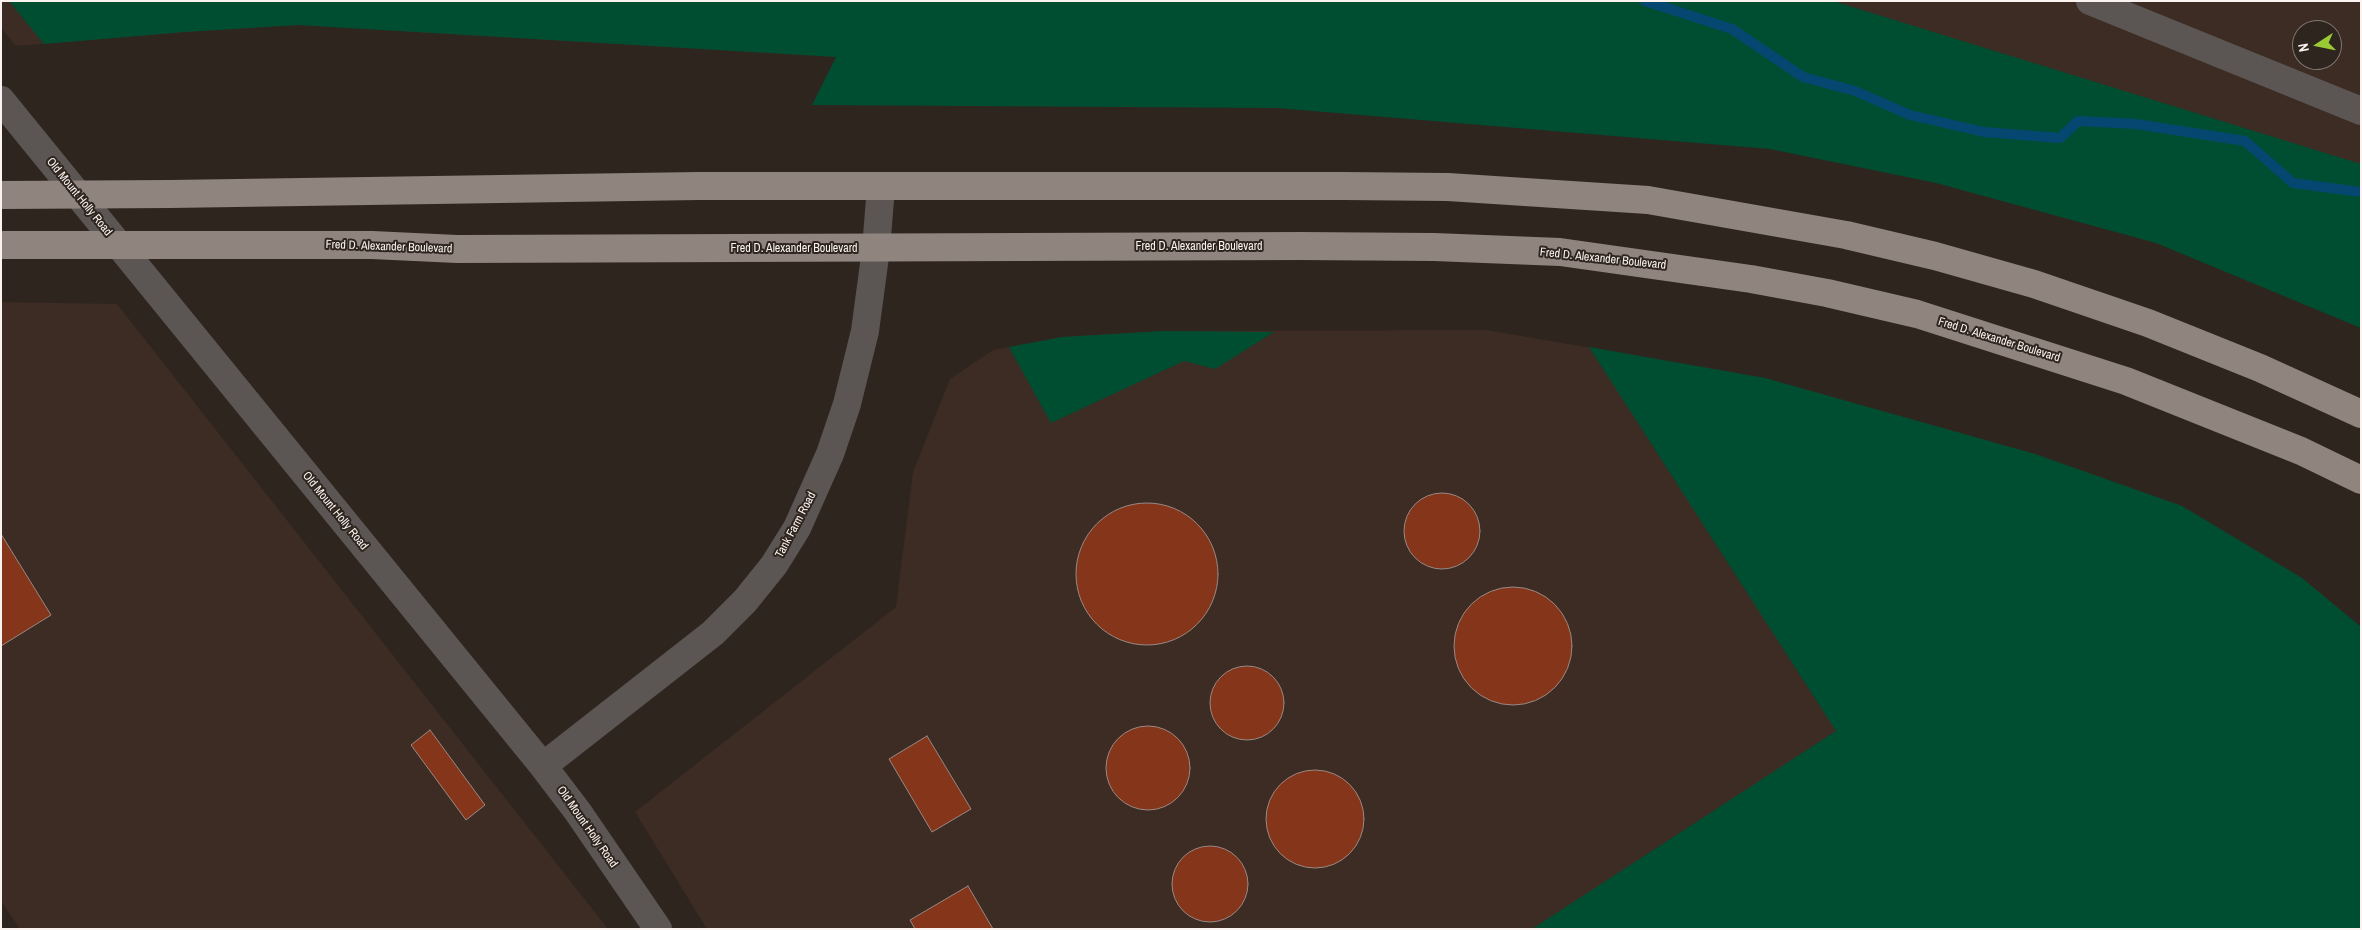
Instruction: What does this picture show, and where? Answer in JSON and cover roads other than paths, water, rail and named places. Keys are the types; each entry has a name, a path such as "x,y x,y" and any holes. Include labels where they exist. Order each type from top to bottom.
{"main road":[{"path":"1,195 698,186 1232,185 1448,187 1648,200 1846,235 1935,256 2034,284 2157,327 2260,368 2361,414"},
{"name":"Fred D. Alexander Boulevard","path":"1,245 372,245 457,249 1434,247 1560,252 1654,264 1827,293 1917,314 2126,381 2292,448 2361,480"}],"street":[{"path":"2090,1 2361,111"},
{"name":"Old Mount Holly Road","path":"1,100 543,766 578,812 658,929"},
{"name":"Tank Farm Road","path":"543,766 713,633 745,601 774,564 814,493 847,404 866,331 881,187"}],"waterway":[{"path":"1645,1 1732,29 1803,77 1855,91 1910,115 1984,132 2060,138 2078,121 2136,124 2245,141 2293,183 2361,192"}]}
